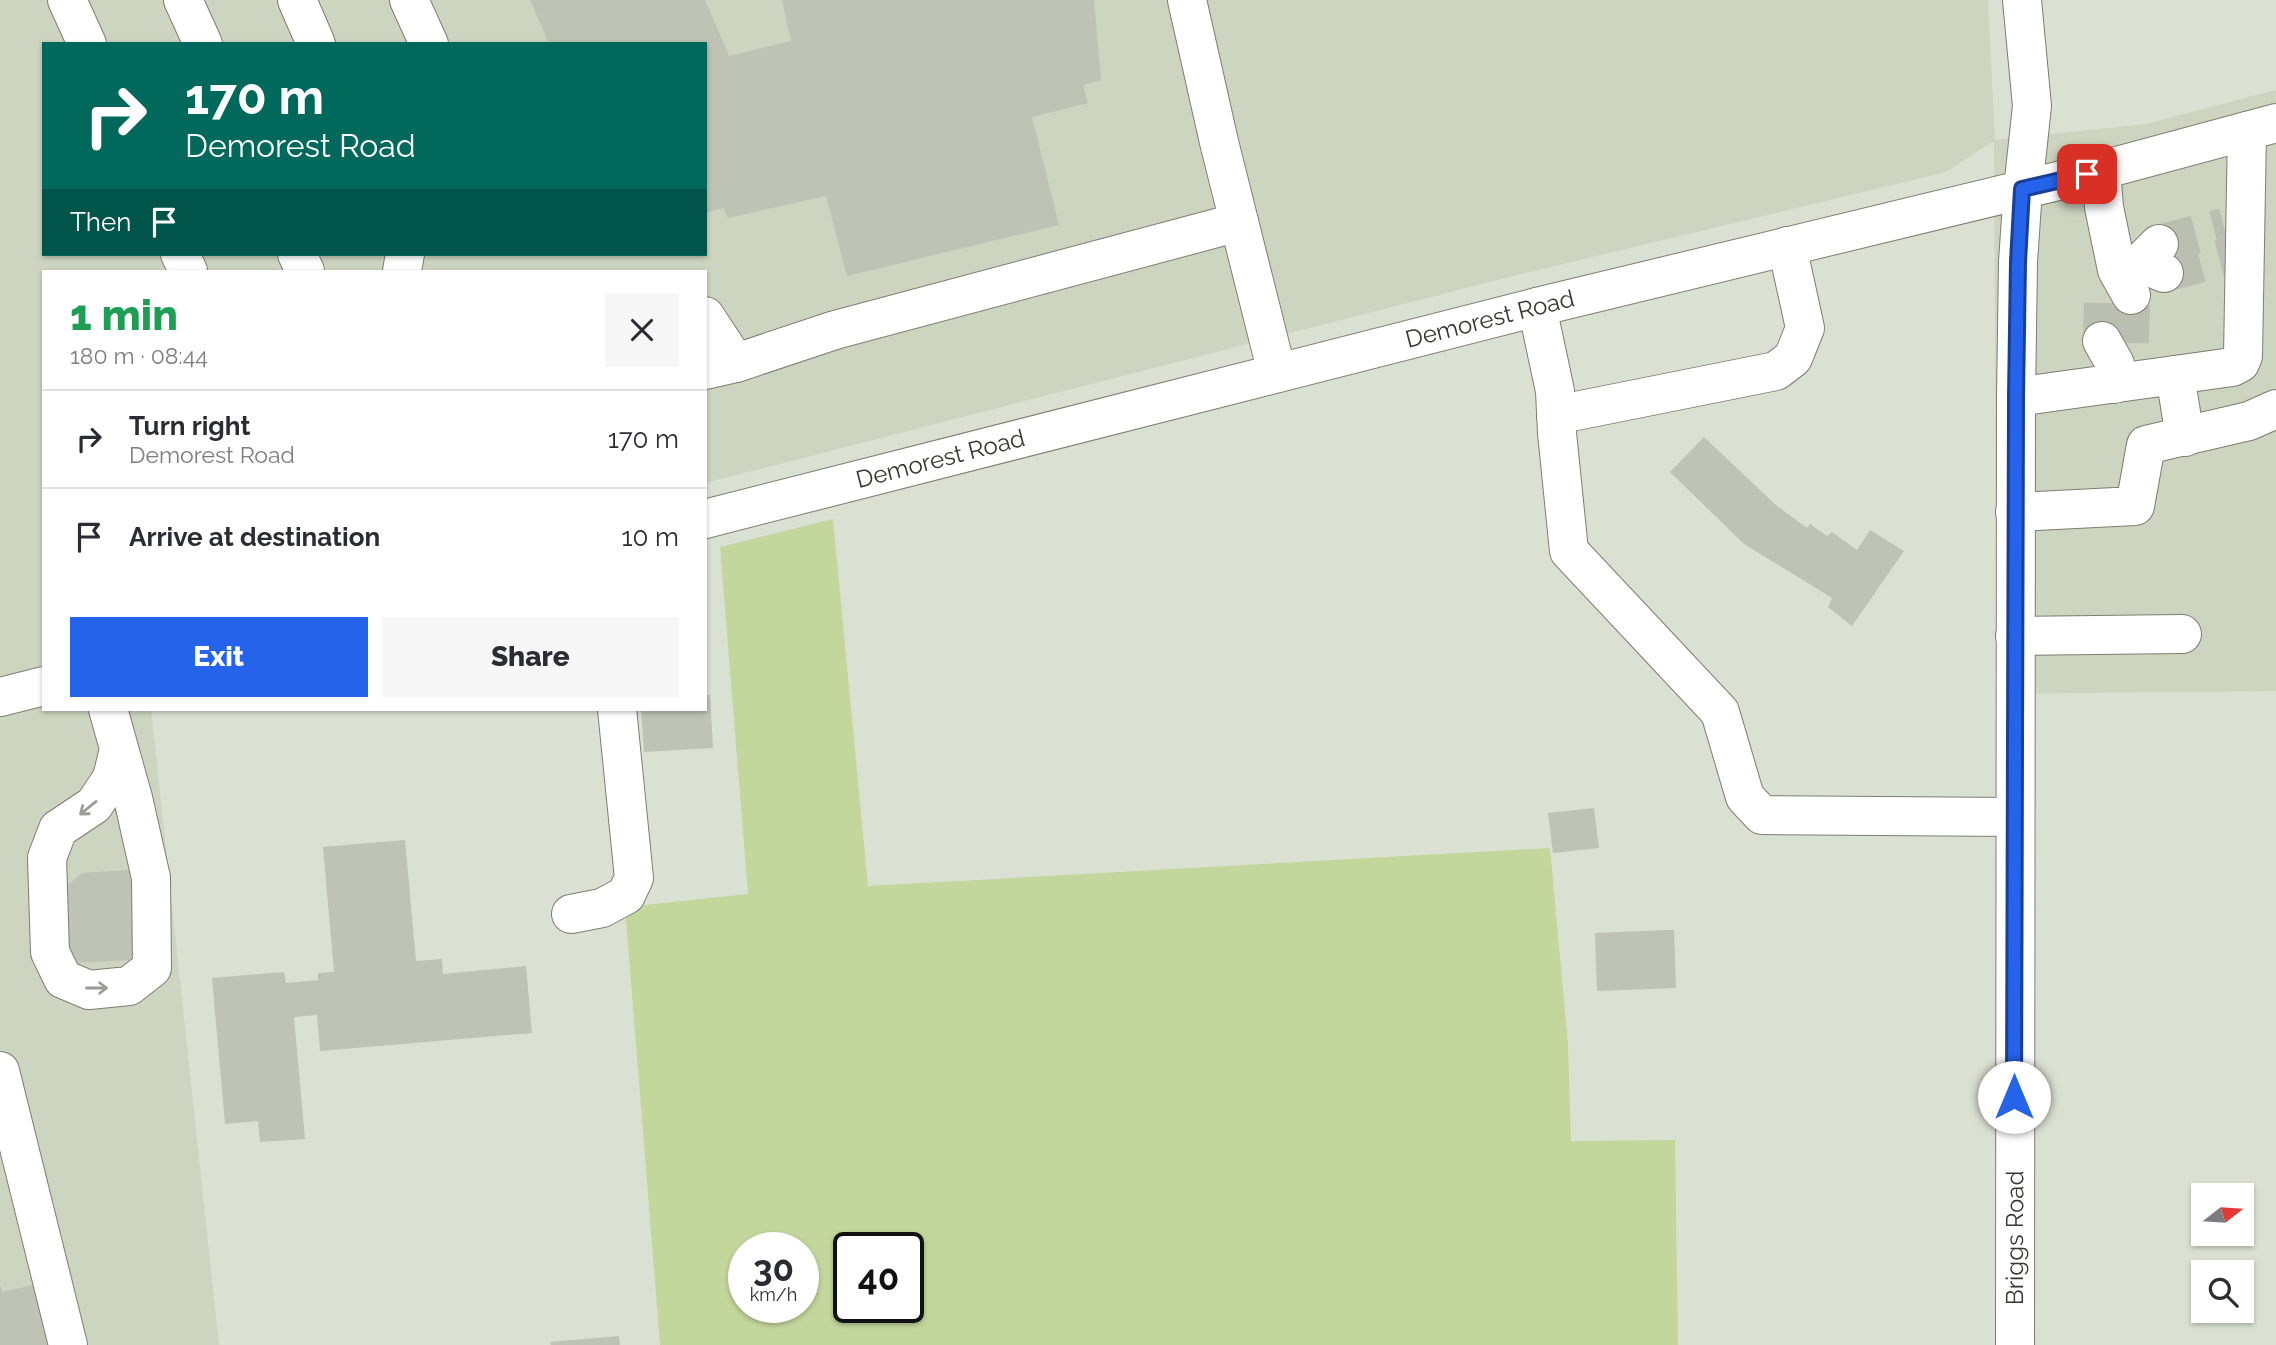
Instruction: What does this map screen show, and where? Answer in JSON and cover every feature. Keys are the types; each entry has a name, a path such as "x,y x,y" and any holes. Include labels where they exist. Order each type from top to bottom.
{"street":[{"path":"67,0 86,42"},
{"path":"183,0 201,42"},
{"path":"296,0 315,42"},
{"path":"409,0 428,42"},
{"path":"1187,0 1277,373"},
{"name":"Briggs Road","path":"2015,1345 2016,397 2022,189 2032,106 2022,0"},
{"path":"2016,397 2115,358 2175,375 2232,367 2240,363 2243,356 2233,240 2261,127"},
{"name":"Demorest Road","path":"707,518 1537,307 2101,170 2261,127"},
{"path":"2101,170 2104,207 2136,273"},
{"path":"707,323 720,367 835,330 1239,222"},
{"path":"1556,415 1776,371 1793,358 1805,328 1787,246"},
{"path":"1537,307 1555,391 1569,551 1720,712 1745,797 1762,815 2015,817"},
{"path":"2175,375 2185,436"},
{"path":"2015,512 2135,506 2146,446 2249,421 2276,409"},
{"path":"2015,636 2182,634"},
{"path":"0,697 42,686"},
{"path":"108,711 119,750 133,798 151,878 152,968 129,986 89,990 64,979 50,952 47,858 58,829 94,805 111,778 119,750"},
{"path":"571,914 602,908 626,895 634,878 617,711"},
{"path":"0,1071 68,1345"}],"shaded area":[{"path":"0,0 1988,0 1995,140 2146,124 2276,90 2276,691 1997,694 1994,141 1946,172 1501,279 707,482 707,270 42,270 42,711 151,711 219,1345 0,1345"}],"green space":[{"path":"833,519 868,886 1550,848 1568,1044 1571,1141 1675,1140 1678,1345 660,1345 625,907 748,894 720,547"}],"building":[{"path":"530,0 705,0 729,56 791,41 782,0 1094,0 1101,80 1083,85 1088,103 1032,117 1059,225 847,276 826,196 728,218 724,208 707,212 707,42 548,42"},
{"path":"1704,437 1777,506 1807,528 1810,524 1827,536 1832,532 1857,550 1870,530 1904,551 1852,626 1828,607 1832,598 1744,544 1670,472"},
{"path":"707,695 710,695 713,748 644,752 641,711 707,711"},
{"path":"1594,808 1599,848 1553,853 1548,813"},
{"path":"405,840 416,961 442,959 443,974 526,966 532,1033 320,1051 317,1015 294,1017 305,1139 260,1142 258,1121 225,1124 212,978 284,972 286,983 318,980 318,973 334,972 323,847"},
{"path":"130,870 135,960 68,963 64,888 82,873"},
{"path":"1674,930 1676,988 1597,991 1595,933"},
{"path":"40,1283 57,1345 0,1345 0,1285 3,1292"},
{"path":"619,1336 620,1345 551,1345 550,1342"}],"tunnel":[{"path":"2159,244 2224,227"},
{"path":"2164,273 2230,256"},
{"path":"2102,341 2103,294"},
{"path":"2130,343 2131,295"}],"route":[{"path":"2014,1097 2016,397 2022,189 2087,174"}]}
